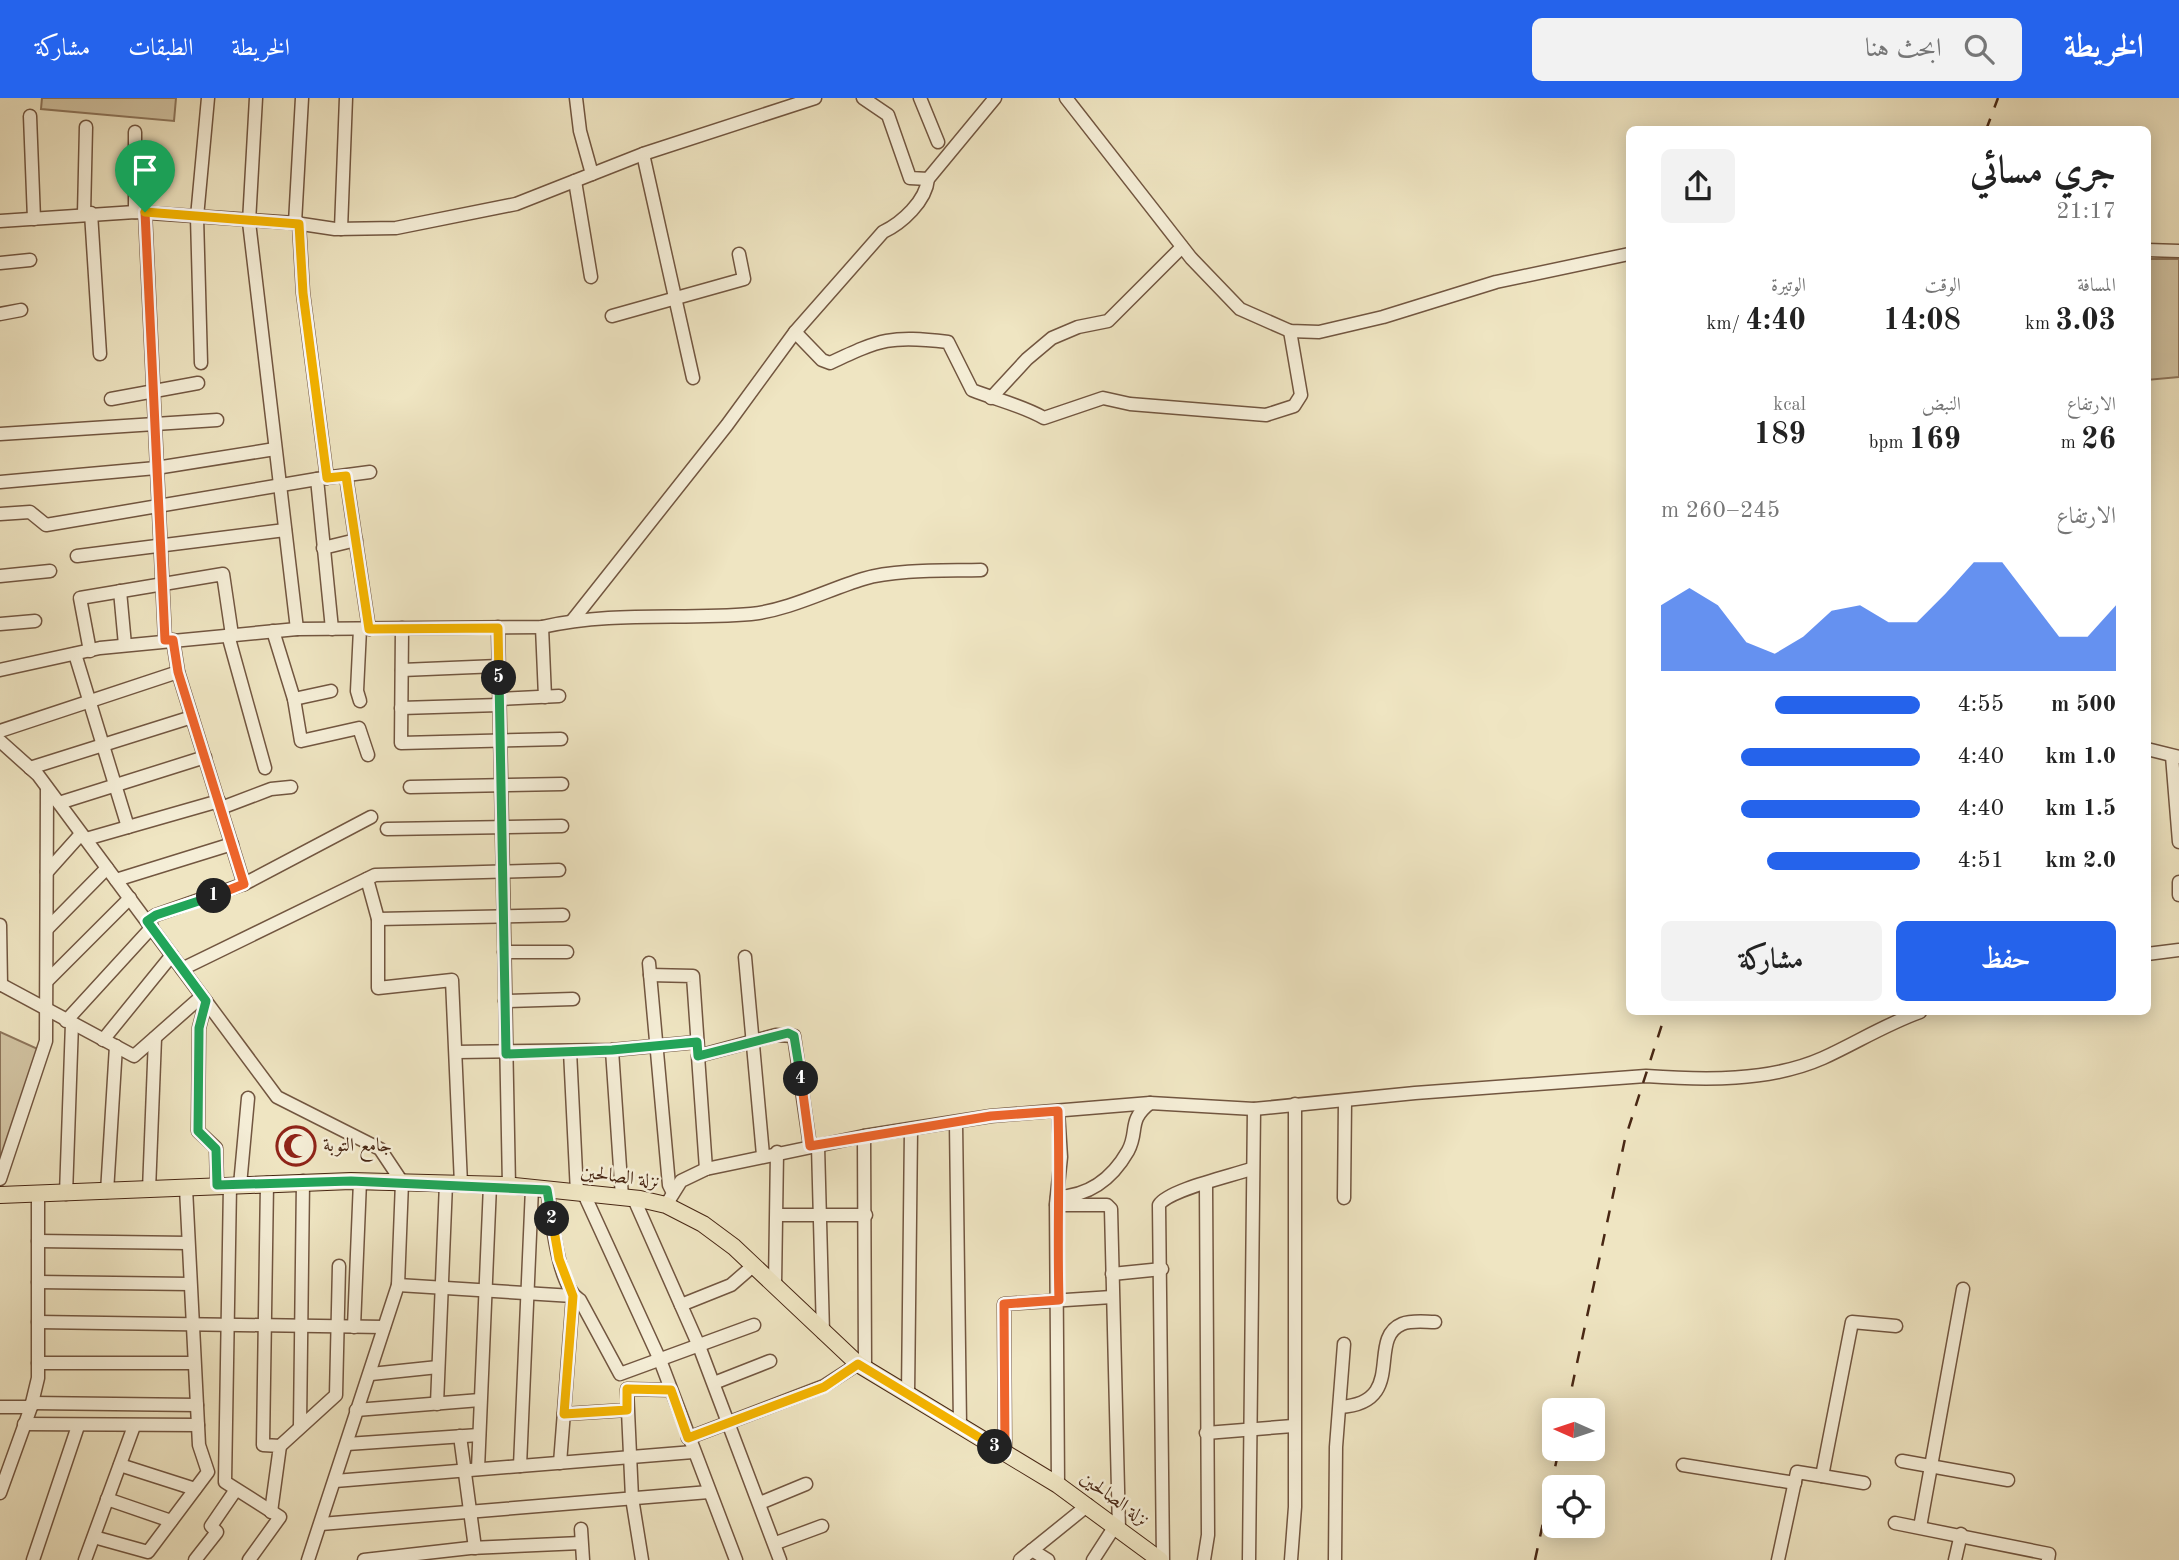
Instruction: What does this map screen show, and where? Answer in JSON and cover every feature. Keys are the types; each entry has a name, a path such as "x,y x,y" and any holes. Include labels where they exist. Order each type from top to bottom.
{"main road":[{"name":"نزلة الصالحين","path":"0,1195 303,1181 360,1181 509,1186 628,1198 669,1199 754,1265 861,1366 1058,1485 1117,1527 1142,1554 1162,1560"}],"street":[{"path":"201,363 197,217 208,98"},
{"path":"256,98 249,222 297,629"},
{"path":"302,98 297,224 322,478 323,548 332,629"},
{"path":"341,229 346,98"},
{"path":"576,98 580,131 592,174"},
{"path":"0,221 140,212 341,229 396,228 516,204 643,154 815,98"},
{"path":"863,98 888,115 910,178 928,179"},
{"path":"920,98 937,142"},
{"path":"572,621 727,425 795,332 883,232 897,226 927,191 928,179 995,98"},
{"path":"1066,98 1182,247 1240,309 1290,331 1319,332 1384,317 1496,282 1626,255"},
{"path":"30,116 34,219"},
{"path":"86,127 88,214 100,354"},
{"path":"135,132 153,391 162,584 169,640 244,884"},
{"path":"643,154 693,379"},
{"path":"575,181 591,277"},
{"path":"991,398 1027,359 1052,338 1078,327 1108,321 1182,247"},
{"path":"2151,250 2179,251"},
{"path":"612,316 744,279 738,254"},
{"path":"0,264 30,260"},
{"path":"0,314 21,310"},
{"path":"795,332 822,360 830,363 878,340 911,337 948,342 972,390 1006,404 1026,406 1044,418 1103,398 1130,404 1266,415 1294,405 1301,394 1290,331"},
{"path":"111,399 198,383"},
{"path":"0,434 217,420"},
{"path":"0,482 156,468 275,449"},
{"path":"0,514 30,512 47,525 370,472"},
{"path":"346,476 356,540 364,629 357,691 360,701"},
{"path":"77,556 285,530"},
{"path":"323,548 356,540"},
{"path":"0,670 125,645 297,629 542,627 572,621 636,615 753,614 822,595 865,579 981,570"},
{"path":"0,576 50,571"},
{"path":"90,651 80,598 223,575 230,635 265,768"},
{"path":"120,591 125,645"},
{"path":"0,624 35,621"},
{"path":"542,627 545,697"},
{"path":"402,628 401,743 561,739"},
{"path":"498,628 509,1186"},
{"path":"273,631 294,699 301,741 359,728 368,755"},
{"path":"75,654 87,702 128,827"},
{"path":"402,670 498,666"},
{"path":"0,731 178,672"},
{"path":"294,699 331,691"},
{"path":"401,708 559,696"},
{"path":"30,768 192,717"},
{"path":"0,741 30,768 59,803 276,1097 380,1149 402,1182 398,1285 308,1560"},
{"path":"2151,750 2175,757 2179,842"},
{"path":"59,803 205,757"},
{"path":"410,787 562,784"},
{"path":"47,872 84,836 220,805 271,789 291,787"},
{"path":"0,1179 46,1041 47,788"},
{"path":"66,1194 69,1022 156,915 244,884 294,855 371,817"},
{"path":"387,829 562,827"},
{"path":"116,880 232,844"},
{"path":"47,929 107,868"},
{"path":"182,969 375,875 559,870"},
{"path":"367,879 378,919 379,988 452,980 456,1052 453,1183 442,1288 438,1404"},
{"path":"2179,882 2179,895"},
{"path":"47,981 130,898"},
{"path":"378,919 563,915"},
{"path":"0,925 1,985 134,1056 204,998"},
{"path":"2151,954 2179,950"},
{"path":"504,952 567,952"},
{"path":"103,1040 172,956"},
{"path":"745,957 763,1155"},
{"path":"669,1199 654,1046 650,969 693,976 706,1169"},
{"path":"204,998 199,1028 198,1131 216,1149 229,1185"},
{"path":"505,1001 573,999"},
{"path":"669,1199 681,1181 706,1169 763,1155 864,1136 1058,1111 1150,1103 1254,1109 1646,1076 1756,1076 1821,1059 1883,1025 1911,1015"},
{"path":"698,1056 788,1033 794,1036 814,1146 820,1215 823,1333"},
{"path":"149,1190 155,1038"},
{"path":"456,1052 506,1054 612,1050 697,1042"},
{"path":"107,1192 116,1046"},
{"path":"612,1050 628,1198 699,1346 776,1543 780,1560"},
{"path":"570,1051 580,1193 660,1360 731,1559"},
{"path":"248,1098 229,1185 225,1482 235,1492 280,1517 249,1560"},
{"path":"1344,1198 1345,1101"},
{"path":"1056,1201 1087,1192 1105,1181 1128,1150 1138,1112 1150,1103"},
{"path":"1291,1560 1295,1507 1295,1104"},
{"path":"1250,1560 1251,1169 1254,1109"},
{"path":"1058,1111 1061,1157 1056,1201 1059,1300 1058,1485"},
{"path":"956,1123 960,1425"},
{"path":"908,1395 911,1129"},
{"path":"688,1438 824,1387 861,1366 866,1215 864,1136"},
{"path":"775,1285 779,1215 777,1152"},
{"path":"1162,1560 1160,1202 1181,1191 1251,1169"},
{"path":"300,1425 303,1181"},
{"path":"354,1327 360,1181"},
{"path":"267,1183 263,1445 280,1446"},
{"path":"478,1469 490,1185"},
{"path":"1204,1560 1208,1535 1206,1433 1209,1221 1206,1185"},
{"path":"94,1537 148,1552 208,1472 199,1445 186,1188"},
{"path":"520,1466 529,1293 540,1189"},
{"path":"540,1189 559,1259 573,1296 560,1463"},
{"path":"0,1493 14,1448 32,1405 38,1363 38,1195"},
{"path":"1056,1201 1110,1206 1117,1527 1093,1560"},
{"path":"779,1215 866,1215"},
{"path":"38,1241 188,1243"},
{"path":"681,1305 731,1285 754,1265"},
{"path":"271,1512 280,1446 336,1395 339,1266"},
{"path":"1112,1274 1162,1269"},
{"path":"38,1282 190,1284"},
{"path":"398,1285 573,1296 580,1300 620,1374 754,1325"},
{"path":"1920,1527 1963,1289"},
{"path":"1005,1453 1002,1308 1007,1303 1112,1297"},
{"path":"1339,1407 1363,1405 1374,1397 1390,1336 1398,1325 1410,1321 1435,1322"},
{"path":"38,1322 384,1327"},
{"path":"1822,1476 1852,1322 1896,1326"},
{"path":"1335,1560 1339,1407 1344,1344"},
{"path":"714,1383 770,1362"},
{"path":"38,1363 194,1363"},
{"path":"371,1374 438,1367"},
{"path":"642,1560 632,1497 627,1389 671,1390"},
{"path":"356,1410 480,1400"},
{"path":"0,1407 197,1405"},
{"path":"564,1414 627,1410"},
{"path":"24,1424 198,1425"},
{"path":"33,1560 78,1426"},
{"path":"85,1560 134,1426"},
{"path":"1206,1433 1293,1426"},
{"path":"347,1444 479,1435"},
{"path":"460,1436 475,1548"},
{"path":"0,1447 14,1448"},
{"path":"335,1481 693,1452"},
{"path":"1902,1461 2008,1480"},
{"path":"120,1465 195,1489"},
{"path":"1683,1465 1795,1483"},
{"path":"1777,1560 1799,1471 1864,1483"},
{"path":"760,1503 806,1484"},
{"path":"195,1560 217,1532 211,1526 235,1492"},
{"path":"321,1524 709,1492"},
{"path":"107,1499 171,1521"},
{"path":"1020,1560 1088,1505"},
{"path":"1895,1523 1961,1534 2049,1554 2048,1560"},
{"path":"776,1543 822,1526"},
{"path":"581,1528 583,1560"},
{"path":"1955,1560 1961,1534"},
{"path":"365,1560 475,1548 502,1554 581,1543"},
{"path":"1032,1550 1048,1560"}],"shaded area":[{"path":"42,98 176,98 174,121 41,109"},
{"path":"2151,259 2179,259 2179,377 2151,380"},
{"path":"0,1032 40,1050 0,1168"}],"railway":[{"path":"1988,126 1998,98"},
{"path":"1570,1398 1625,1139 1665,1015"},
{"path":"1535,1560 1556,1461"}],"place":[{"name":"جامع التوبة","path":"296,1146"}],"route":[{"path":"145,212 299,224 303,293 327,478 346,476 369,629 498,628 506,1054 612,1050 697,1042 698,1056 788,1033 794,1036 810,1146 991,1116 1058,1111 1061,1138 1056,1205 1059,1300 1007,1303 1002,1308 1005,1453 858,1364 824,1387 688,1438 671,1390 627,1389 627,1410 564,1414 573,1296 559,1259 547,1190 505,1185 351,1181 217,1185 215,1146 198,1131 199,1028 206,1001 147,921 156,915 244,884 178,672 173,640 165,640 145,212"}]}
